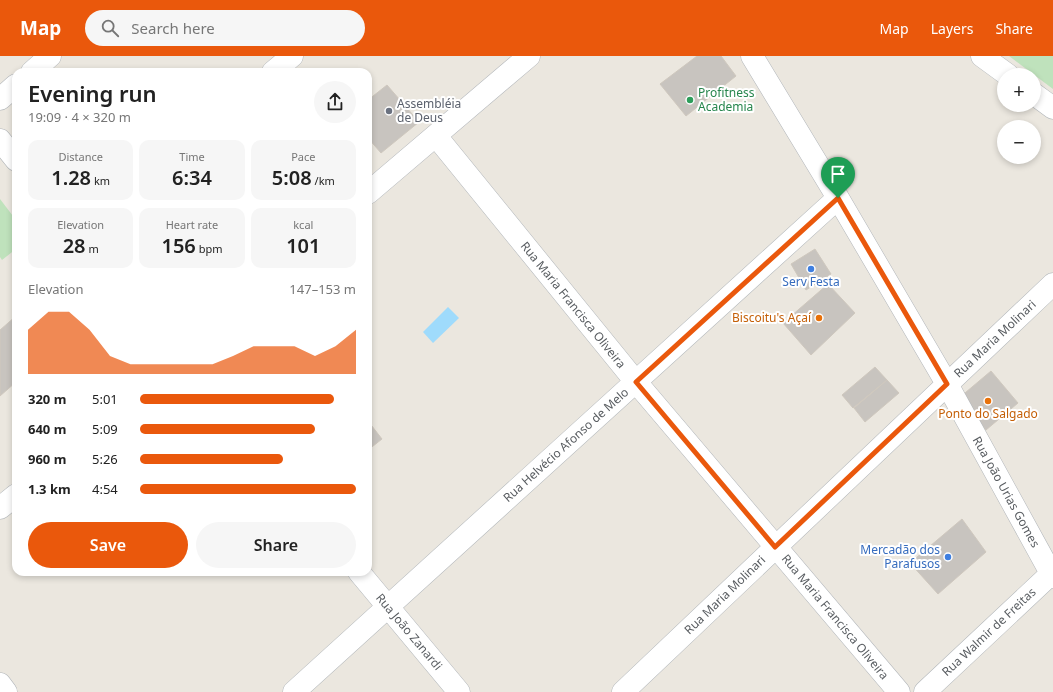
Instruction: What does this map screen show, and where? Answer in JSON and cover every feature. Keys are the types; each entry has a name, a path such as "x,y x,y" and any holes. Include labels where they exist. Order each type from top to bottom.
{"street":[{"path":"36,68 50,56"},
{"path":"278,68 292,56"},
{"path":"372,191 529,56"},
{"name":"Rua João Urias Gomes","path":"752,56 838,198 947,384 1052,574"},
{"path":"982,56 998,68"},
{"path":"0,99 12,89"},
{"path":"1041,99 1053,108"},
{"name":"Rua Maria Francisca Oliveira","path":"436,136 636,382 899,692"},
{"path":"0,140 12,155"},
{"name":"Rua Helvécio Afonso de Melo","path":"294,692 838,198"},
{"name":"Rua Maria Molinari","path":"623,692 1053,284"},
{"path":"0,508 12,498"},
{"name":"Rua Walmir de Freitas","path":"925,692 1052,574"},
{"name":"Rua João Zanardi","path":"362,576 459,692"},
{"path":"0,684 6,692"}],"green space":[{"path":"1009,56 1053,56 1053,89 1041,80 1041,68 1025,68"},
{"path":"0,199 12,215 12,252 2,260 0,257"}],"water":[{"path":"448,307 459,318 433,343 423,332"}],"building":[{"name":"Profitness Academia","path":"697,56 721,56 736,76 686,116 660,84"},
{"name":"Assembléia de Deus","path":"387,85 419,122 381,153 372,143 372,97"},
{"name":"Serv Festa","path":"815,249 831,274 806,290 791,264"},
{"name":"Biscoitu's Açaí","path":"828,284 855,313 811,355 783,323"},
{"path":"12,320 12,386 0,396 0,330"},
{"path":"875,367 887,380 853,408 842,395"},
{"name":"Ponto do Salgado","path":"991,371 1018,403 986,430 959,398"},
{"path":"887,380 899,393 865,422 854,408"},
{"path":"372,426 382,439 372,447"},
{"name":"Mercadão dos Parafusos","path":"962,519 986,552 938,594 910,563"}],"place":[{"name":"Profitness Academia","path":"690,100"},
{"name":"Assembléia de Deus","path":"389,111"},
{"name":"Serv Festa","path":"811,269"},
{"name":"Biscoitu's Açaí","path":"819,318"},
{"name":"Ponto do Salgado","path":"988,401"},
{"name":"Mercadão dos Parafusos","path":"948,557"}],"route":[{"path":"838,198 947,384 775,547 636,382 838,198"}]}
